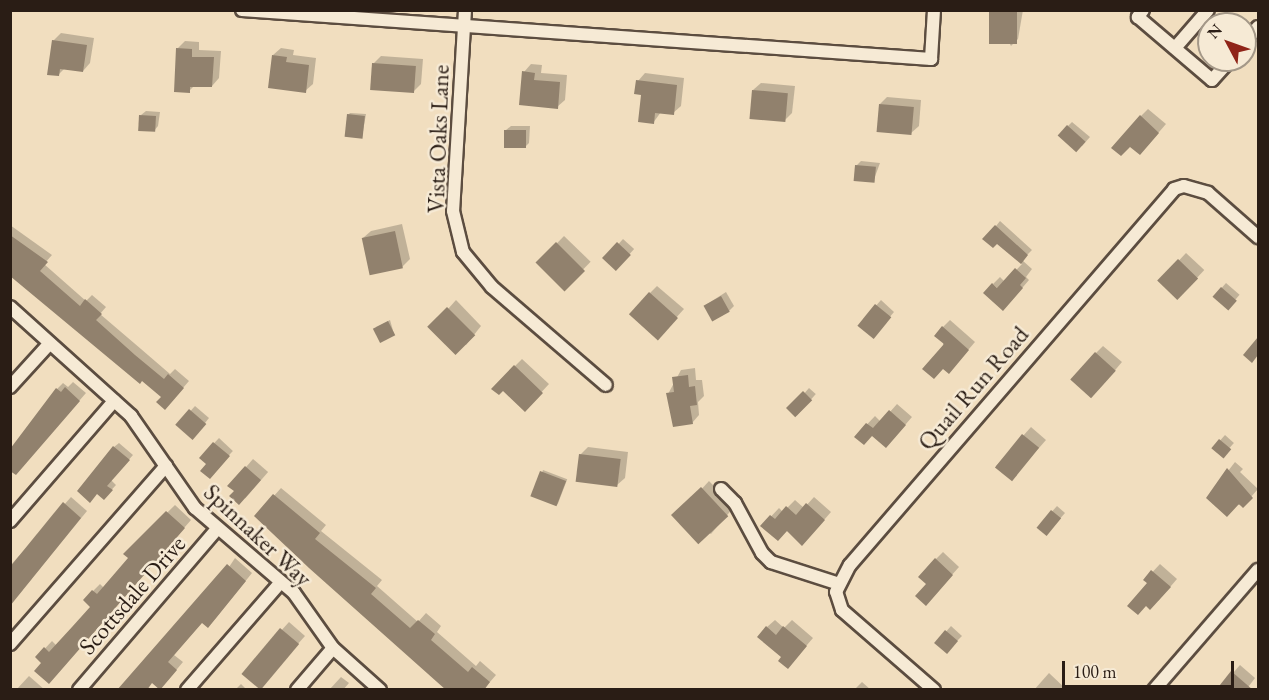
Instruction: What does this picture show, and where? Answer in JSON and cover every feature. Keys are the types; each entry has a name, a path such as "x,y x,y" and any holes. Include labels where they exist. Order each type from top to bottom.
{"street":[{"path":"242,10 931,59 934,10"},
{"name":"Vista Oaks Lane","path":"465,10 453,211 463,252 492,286 606,385"},
{"path":"1143,10 1138,17 1197,67"},
{"path":"1175,48 1208,10"},
{"path":"1203,72 1212,80 1219,72"},
{"name":"Quail Run Road","path":"839,584 873,537 1174,189 1184,186 1208,193 1258,237"},
{"name":"Spinnaker Way","path":"10,307 114,400 151,440 195,508 294,593 333,648 380,690"},
{"path":"10,387 50,343"},
{"path":"10,521 114,400"},
{"path":"10,644 166,466"},
{"path":"721,489 735,503 762,553 771,562 839,584 836,591 843,610 934,690"},
{"name":"Scottsdale Drive","path":"79,690 218,528"},
{"path":"1154,690 1258,570"},
{"path":"187,690 281,582"},
{"path":"297,690 333,648"}],"building":[{"path":"989,10 1017,10 1017,44 989,44"},
{"path":"52,40 87,45 83,72 60,69 59,76 47,75"},
{"path":"176,48 192,49 192,57 214,57 212,87 190,87 190,93 174,92"},
{"path":"272,55 287,57 286,62 309,65 306,93 268,88"},
{"path":"372,63 416,66 414,93 370,90"},
{"path":"522,71 535,73 534,80 560,82 558,109 519,105"},
{"path":"636,80 677,85 674,115 655,113 654,124 638,122 641,95 634,94"},
{"path":"752,90 788,93 785,122 749,119"},
{"path":"879,104 914,107 911,135 877,132"},
{"path":"347,114 365,116 362,139 345,137"},
{"path":"139,115 156,116 155,132 138,131"},
{"path":"1140,115 1159,133 1140,155 1130,147 1121,156 1111,148"},
{"path":"1067,125 1086,142 1076,152 1058,135"},
{"path":"504,130 526,130 526,148 504,148"},
{"path":"855,165 876,167 875,183 854,181"},
{"path":"995,225 1028,255 1021,264 997,244 993,248 982,239"},
{"path":"395,231 403,268 370,275 362,238"},
{"path":"10,235 48,262 40,271 80,306 85,299 102,314 96,320 135,355 164,379 168,374 184,388 165,410 156,402 161,397 142,381 140,384 10,276"},
{"path":"556,242 585,271 564,291 535,263"},
{"path":"617,242 631,255 616,271 602,258"},
{"path":"1178,259 1198,278 1177,300 1157,281"},
{"path":"1015,268 1026,278 1020,285 1023,288 1003,311 983,293 992,283 997,288"},
{"path":"1221,287 1237,301 1228,311 1212,297"},
{"path":"649,292 678,318 658,340 629,314"},
{"path":"721,296 730,312 712,321 704,306"},
{"path":"875,304 891,317 874,339 857,326"},
{"path":"447,307 475,335 455,355 427,327"},
{"path":"388,321 395,335 380,343 373,329"},
{"path":"942,326 969,350 949,374 943,369 934,379 922,369 944,344 934,336"},
{"path":"1258,337 1258,355 1252,363 1243,355"},
{"path":"1095,352 1116,371 1091,398 1070,379"},
{"path":"514,365 543,393 525,412 503,391 499,395 491,389"},
{"path":"688,375 689,387 695,386 697,405 690,406 693,424 673,427 666,393 674,392 672,377"},
{"path":"65,387 80,401 16,475 10,471 10,449 56,388 61,392"},
{"path":"803,391 812,400 795,417 786,408"},
{"path":"189,409 206,424 193,440 175,425"},
{"path":"889,410 906,425 886,448 872,436 864,445 854,437 866,423 873,428"},
{"path":"1022,434 1039,448 1012,481 995,467"},
{"path":"1219,439 1231,449 1224,458 1211,448"},
{"path":"213,442 230,456 210,479 200,471 206,464 199,458"},
{"path":"113,446 130,460 107,486 113,490 104,500 97,494 90,503 77,491"},
{"path":"579,454 621,459 617,487 576,482"},
{"path":"245,466 261,480 239,505 229,496 234,491 227,486"},
{"path":"1227,468 1253,498 1243,508 1239,504 1227,517 1206,498"},
{"path":"540,471 566,481 556,506 530,496"},
{"path":"701,487 728,516 698,544 671,515"},
{"path":"273,494 320,533 315,539 376,588 371,594 410,628 418,620 435,634 431,640 468,672 472,667 490,682 484,690 446,690 309,568 254,516"},
{"path":"63,502 81,518 10,606 10,567"},
{"path":"806,503 825,520 802,546 787,531 778,541 760,526 770,515 775,519 786,506 796,515"},
{"path":"1051,510 1061,518 1047,536 1037,528"},
{"path":"166,511 185,528 49,684 34,671 41,663 35,657 44,647 49,652 90,607 83,600 92,590 97,594 128,558 123,554"},
{"path":"935,558 953,575 926,606 915,596 926,584 918,577"},
{"path":"227,564 246,581 208,628 202,623 168,662 177,670 160,690 152,683 147,690 117,690"},
{"path":"1151,570 1171,587 1150,610 1146,606 1138,615 1127,606 1147,583 1143,580"},
{"path":"766,626 776,635 783,626 807,646 788,669 778,661 781,657 757,637"},
{"path":"280,628 299,644 261,690 241,674"},
{"path":"945,630 958,641 947,654 934,643"},
{"path":"1231,671 1253,690 1216,690"}]}
